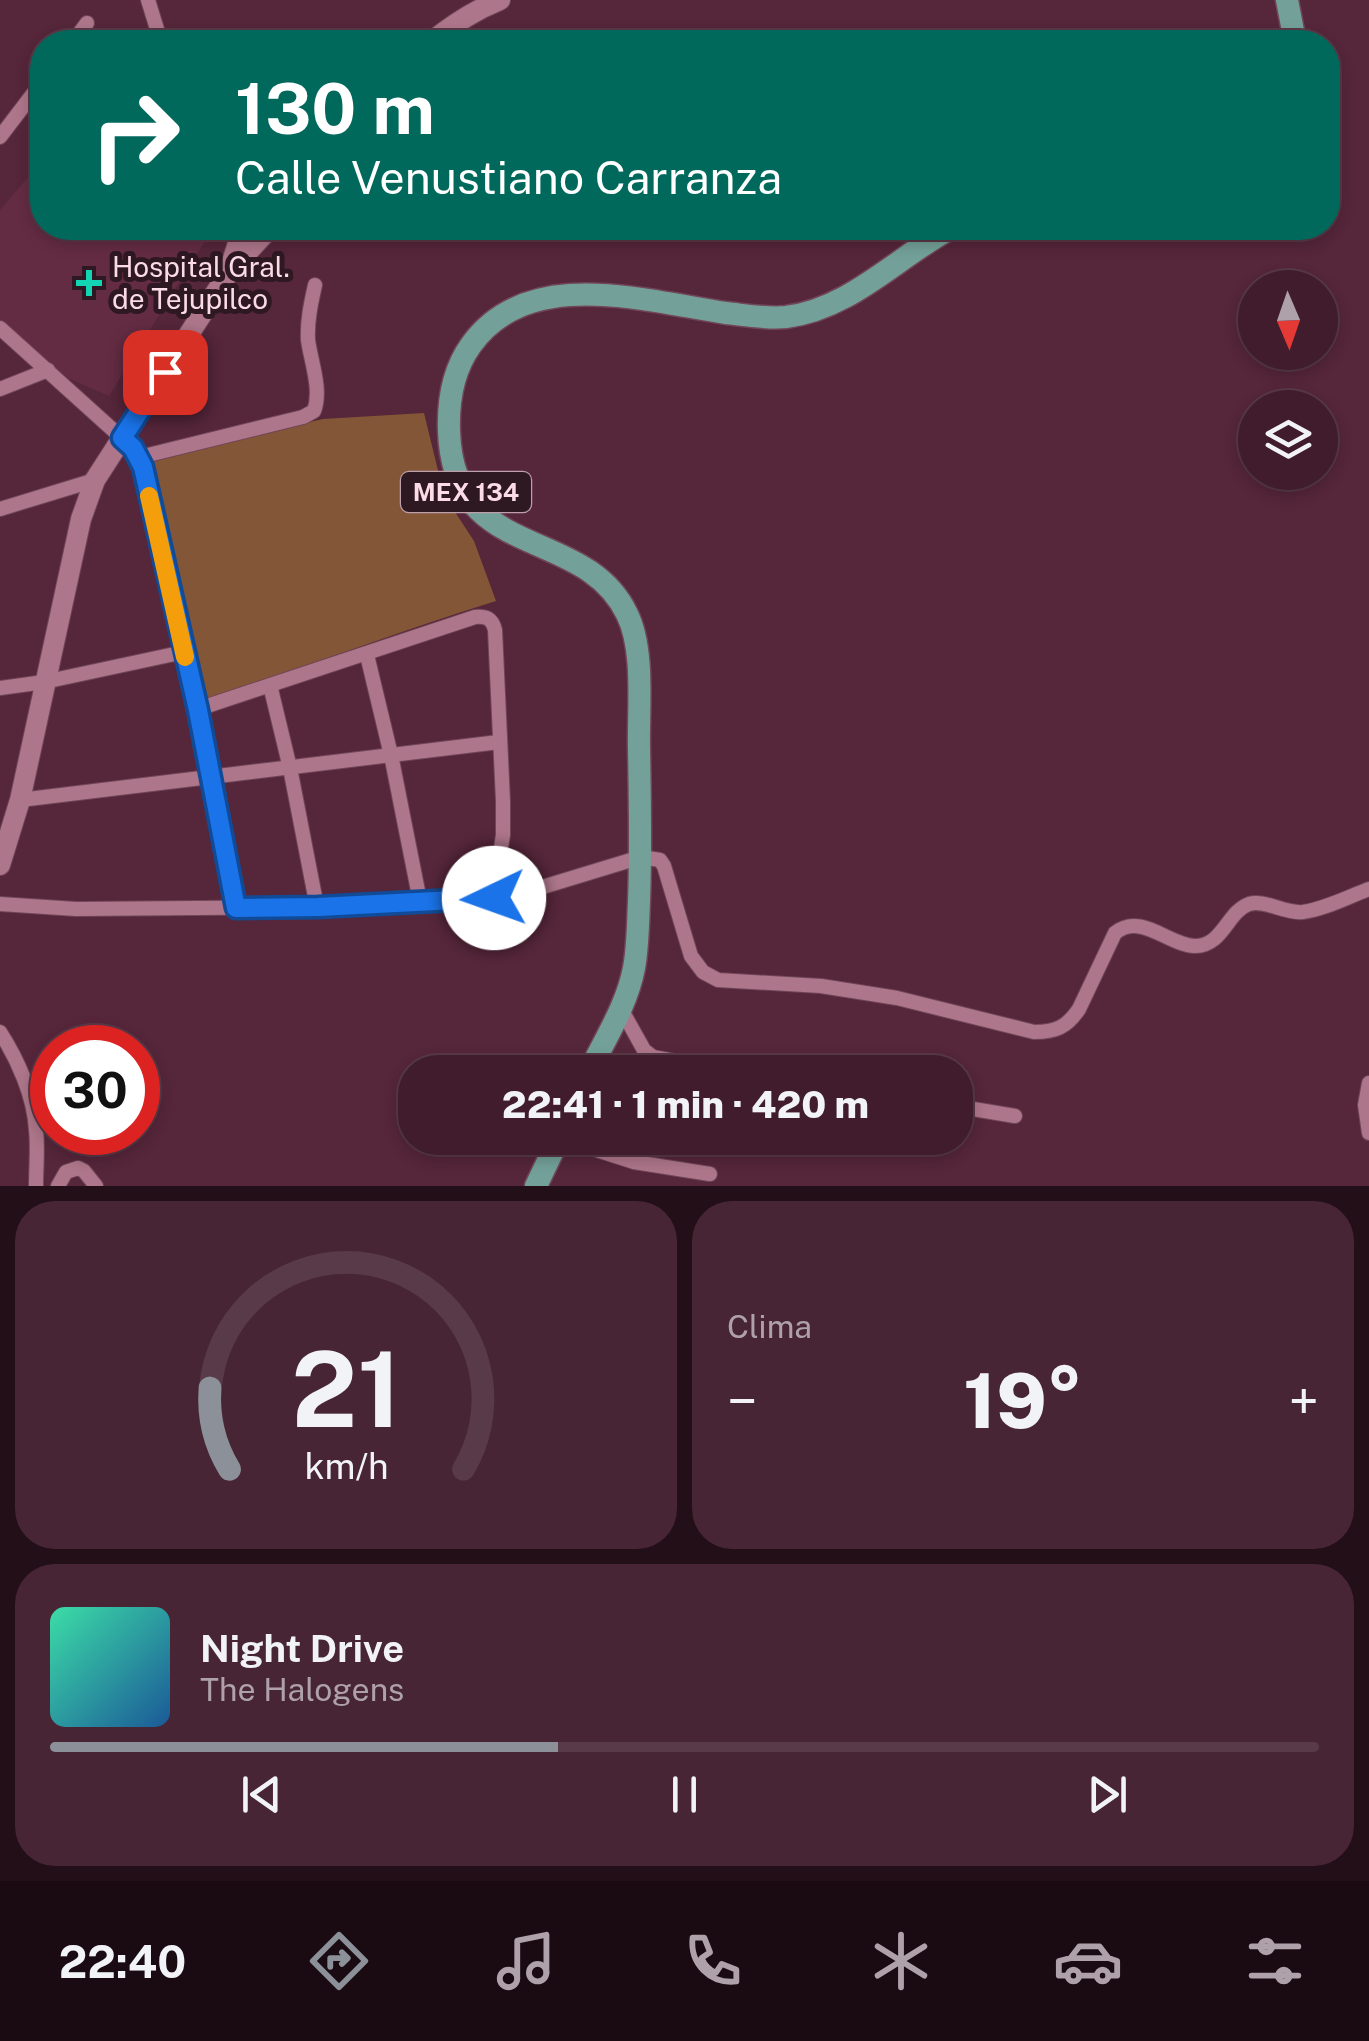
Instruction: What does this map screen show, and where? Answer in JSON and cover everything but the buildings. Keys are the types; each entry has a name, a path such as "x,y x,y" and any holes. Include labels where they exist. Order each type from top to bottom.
{"main road":[{"path":"1287,0 1293,30"},
{"name":"MEX 134","path":"597,1055 628,992 638,945 638,654 629,617 614,592 587,568 506,531 478,512 459,481 449,442 448,404 456,376 470,346 494,320 528,301 568,294 610,296 785,317 818,309 852,294 933,240"},
{"path":"536,1186 551,1155"}],"street":[{"path":"148,0 157,30"},
{"path":"446,30 489,2"},
{"path":"82,30 87,23"},
{"path":"0,137 30,98"},
{"path":"229,272 235,240"},
{"path":"0,865 20,800 80,519 94,480 229,272 259,240"},
{"path":"140,457 314,411 317,395 308,330 315,285"},
{"path":"0,328 140,457 198,710 236,908"},
{"path":"0,389 48,370"},
{"path":"0,509 94,480"},
{"path":"198,710 482,617 492,622 504,801 494,898"},
{"path":"0,688 184,652"},
{"path":"366,655 420,901"},
{"path":"270,685 318,907"},
{"path":"20,800 499,742"},
{"path":"0,904 76,910 318,907 494,898 538,890 641,857 658,859 691,956 703,972 718,980 822,986 897,998 1034,1032 1050,1032 1061,1028 1079,1009 1116,933 1126,926 1138,925 1180,943 1202,945 1212,941 1248,904 1302,912 1369,889"},
{"path":"620,1008 650,1055"},
{"path":"0,1032 19,1067 33,1108 36,1186"},
{"path":"1369,1082 1369,1133"},
{"path":"973,1109 1015,1116"},
{"path":"612,1155 710,1174"},
{"path":"58,1186 66,1172 78,1168 96,1186"}],"shaded area":[{"name":"Hospital Gral. de Tejupilco","path":"30,175 30,240 205,241 109,396 70,379 0,326 0,210"},
{"path":"424,413 444,495 474,541 496,601 202,700 148,458 323,419"}],"slow traffic":[{"path":"149,496 185,657"}],"place":[{"name":"Hospital Gral. de Tejupilco","path":"89,283"}],"route":[{"path":"165,372 122,438 140,457 143,467 198,710 236,908 494,898"}]}
